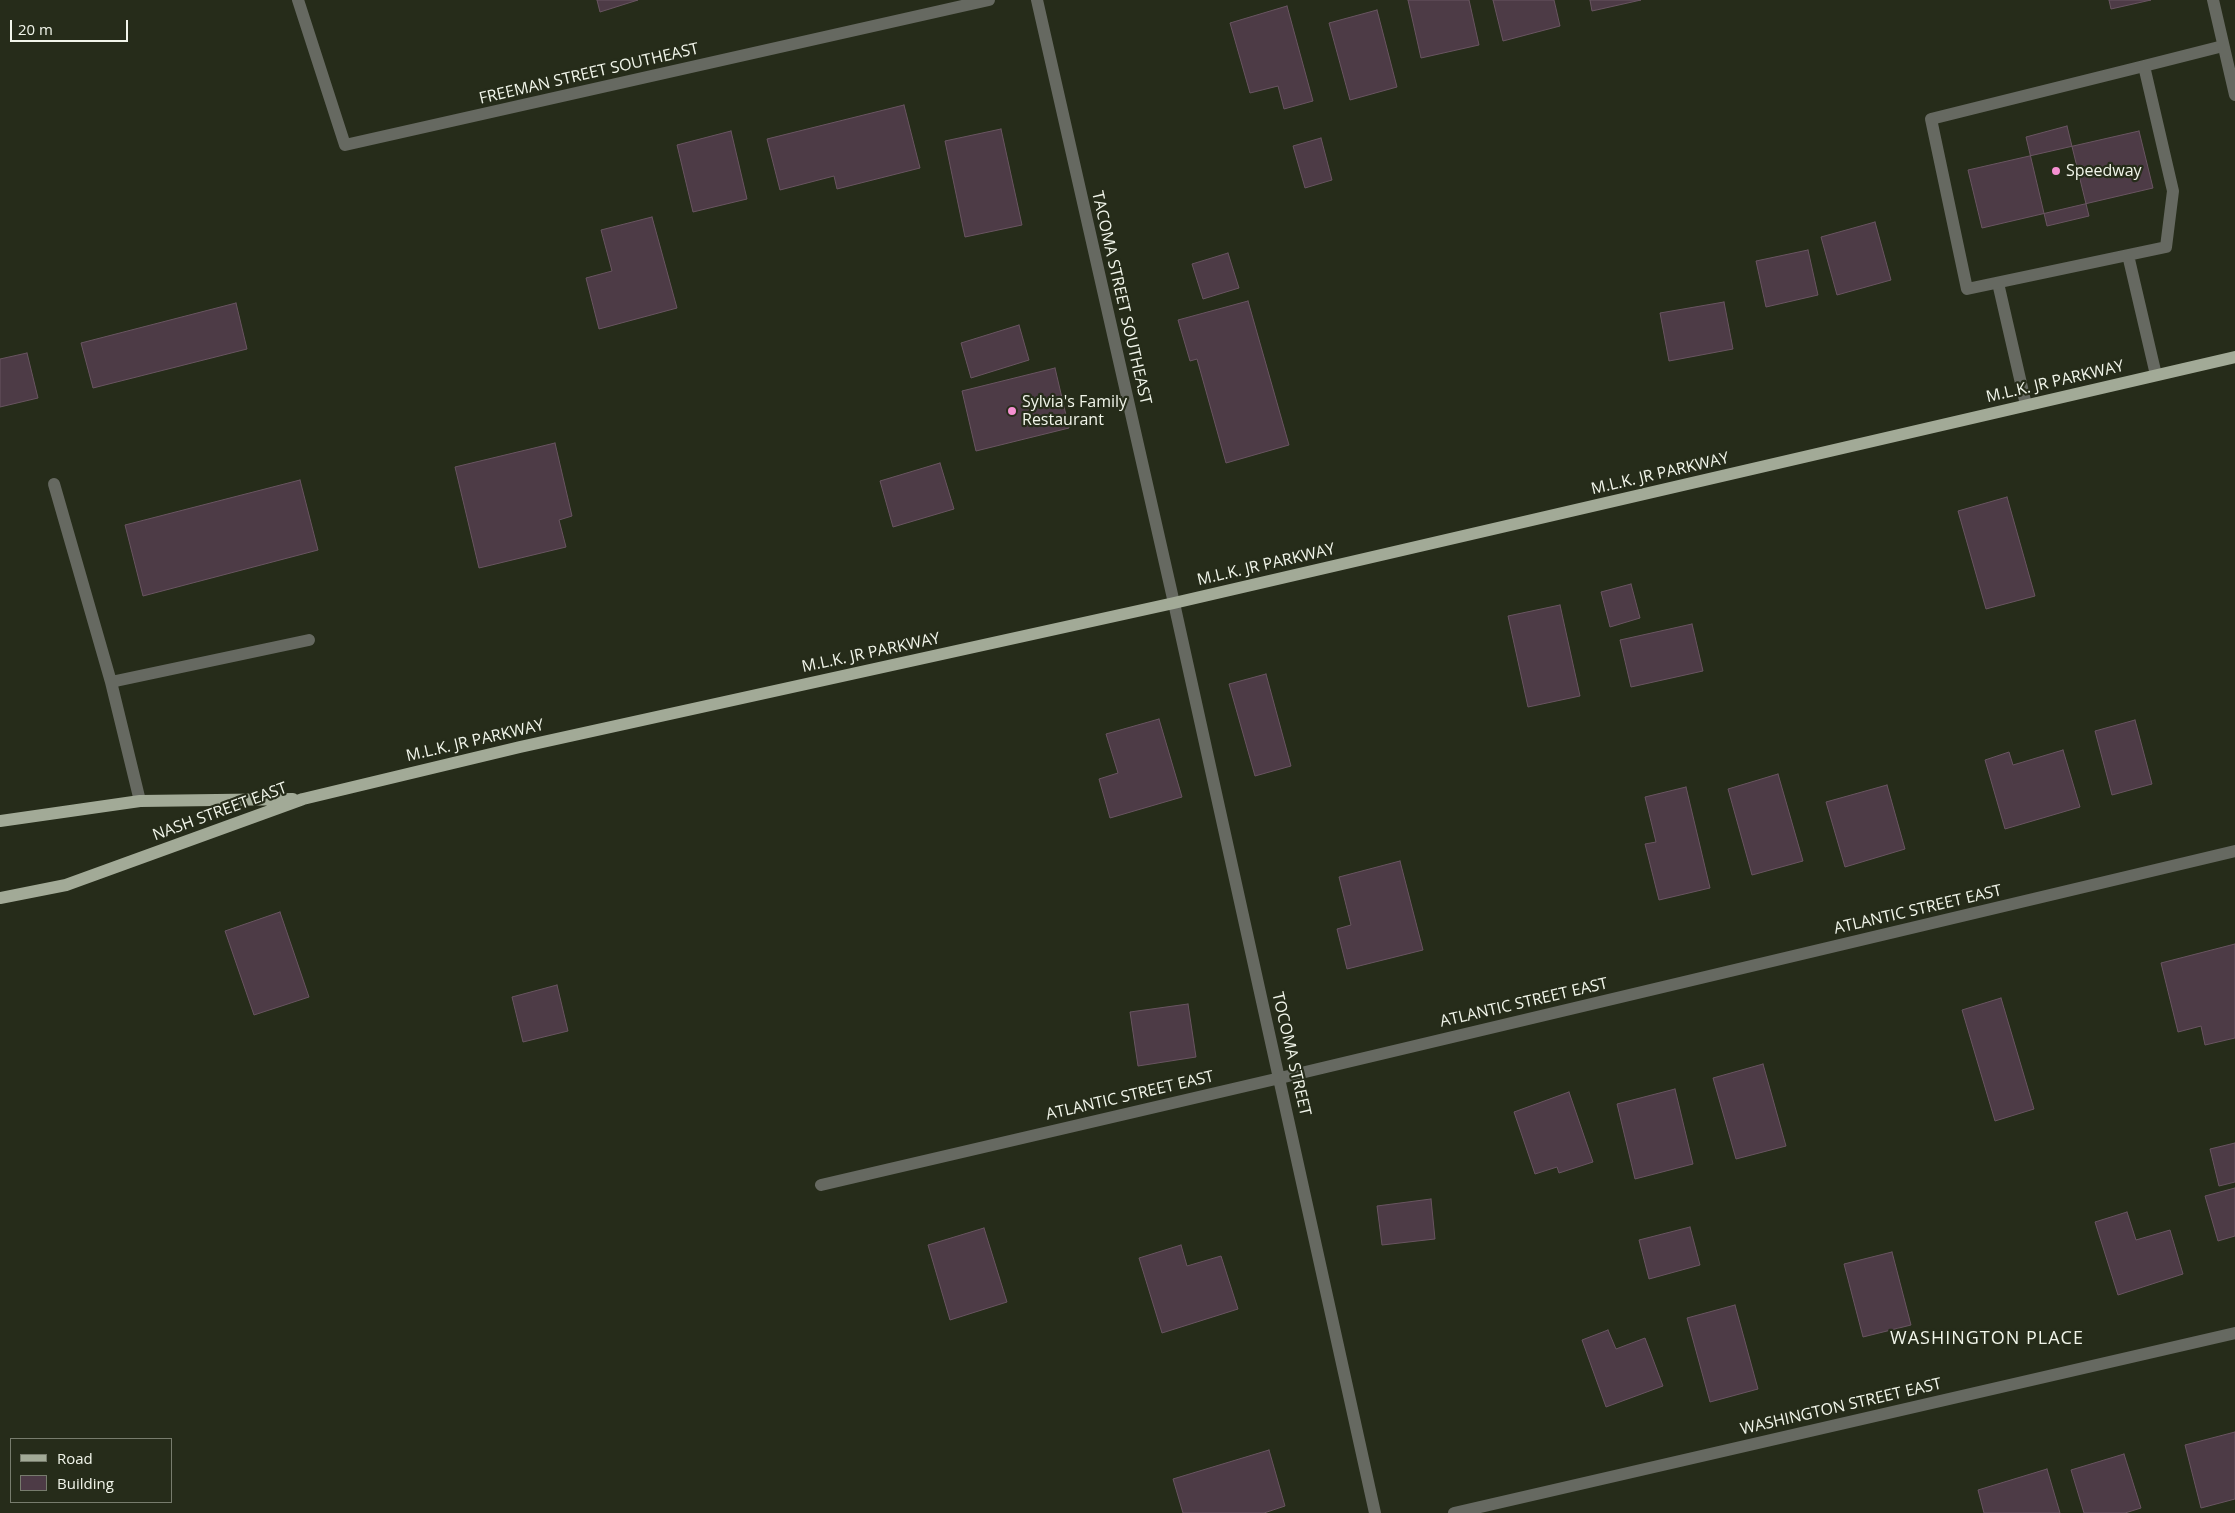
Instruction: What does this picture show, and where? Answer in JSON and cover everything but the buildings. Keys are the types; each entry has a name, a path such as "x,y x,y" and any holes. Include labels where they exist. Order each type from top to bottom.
{"main road":[{"name":"M.L.K. JR PARKWAY","path":"303,799 520,747 1174,603 2235,357"},
{"name":"NASH STREET EAST","path":"0,821 140,801 303,799"},
{"name":"NASH STREET EAST","path":"0,898 66,885 303,799"}],"street":[{"name":"FREEMAN STREET SOUTHEAST","path":"298,0 345,146 989,0"},
{"name":"TACOMA STREET SOUTHEAST","path":"1037,0 1174,603"},
{"path":"2212,0 2235,95"},
{"path":"2144,66 2173,190 2166,247 1967,289 1930,119 2223,46"},
{"path":"2128,255 2156,376"},
{"path":"1998,283 2026,406"},
{"path":"54,484 110,682 140,801"},
{"name":"TOCOMA STREET","path":"1174,603 1375,1513"},
{"path":"110,682 309,640"},
{"name":"ATLANTIC STREET EAST","path":"821,1185 2235,851"},
{"name":"WASHINGTON STREET EAST","path":"1454,1513 2235,1333"}],"place":[{"name":"Speedway","path":"2056,171"},
{"name":"Sylvia's Family Restaurant","path":"1012,411"}],"district":[{"name":"WASHINGTON PLACE","path":"1987,1339"}]}
